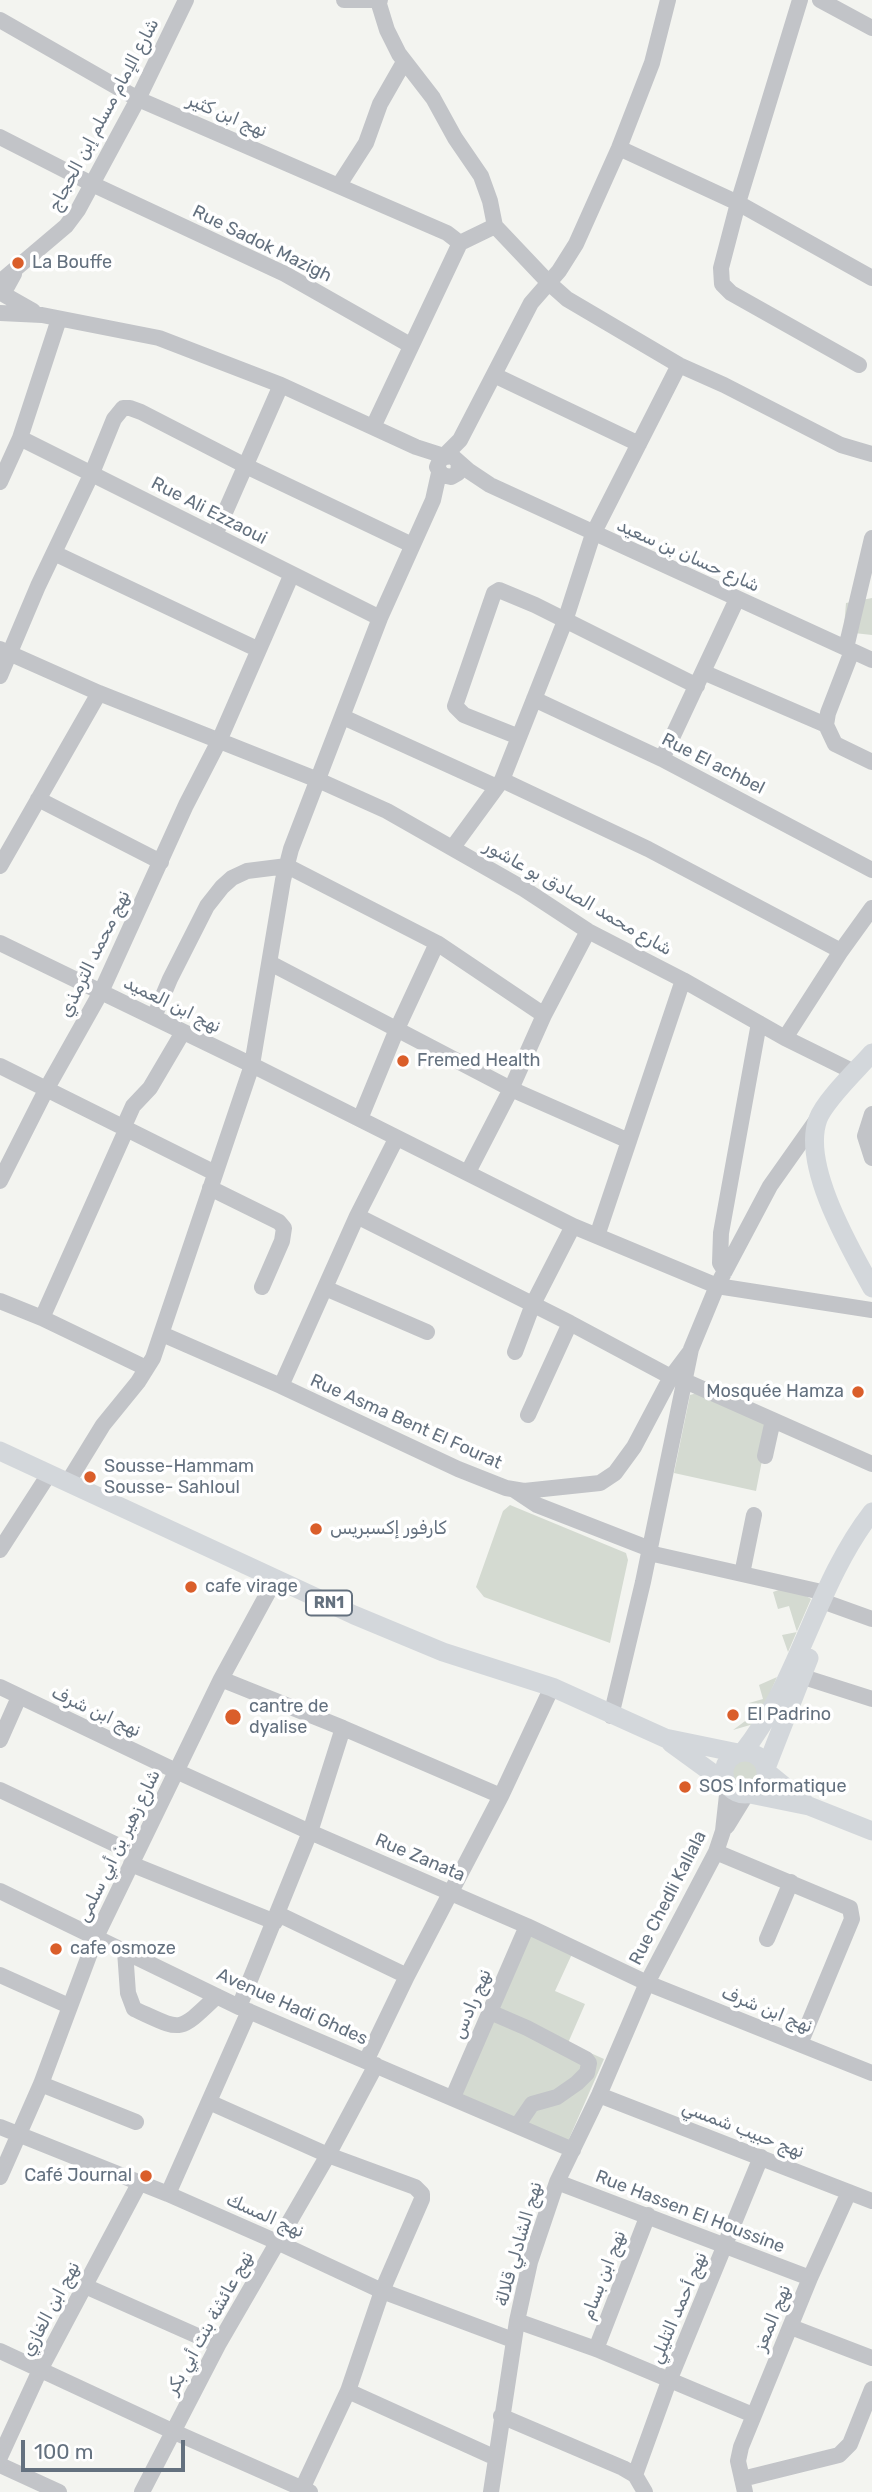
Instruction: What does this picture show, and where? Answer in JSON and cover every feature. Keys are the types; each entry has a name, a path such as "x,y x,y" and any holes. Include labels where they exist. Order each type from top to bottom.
{"main road":[{"path":"872,1052 819,1116 815,1130 815,1156 823,1181 842,1233 872,1288"},
{"name":"RN1","path":"0,1451 443,1652 552,1687 611,1716 665,1738 757,1755 766,1770 809,1806"},
{"path":"795,1674 741,1752 729,1758 724,1767 738,1790 762,1786 795,1674 850,1546 872,1512"},
{"path":"827,1600 872,1533"},
{"name":"RN1","path":"665,1738 738,1790 809,1806 872,1831"}],"street":[{"name":"شارع اﻹمام مسلم إبن الحجاج","path":"1,298 17,270 66,226 78,211 138,99 186,0"},
{"path":"344,0 379,1 392,43 443,113 455,138 481,176 487,188 495,226 567,299 679,365 841,445 872,454"},
{"path":"0,1549 103,1425 153,1358 252,1065 287,866 318,780 380,618 460,440 531,303 559,271 576,244 619,148 652,63 668,0"},
{"path":"800,0 738,203 721,268 722,284 731,293 859,365"},
{"path":"821,0 872,28"},
{"name":"نهج ابن كثير","path":"0,20 138,99 339,185 453,238"},
{"path":"339,185 366,143 380,104 404,62"},
{"name":"Rue Sadok Mazigh","path":"1,139 285,274 410,345"},
{"path":"619,148 738,203 872,278"},
{"path":"373,427 410,345 453,238 495,226"},
{"name":"شارع حسان بن سعيد","path":"1,298 42,315 159,338 281,385 416,447 449,466 593,534 872,660"},
{"path":"0,482 20,438 59,318"},
{"path":"453,847 499,784 565,621 593,534 679,365"},
{"path":"494,375 639,444"},
{"path":"215,535 281,385"},
{"path":"0,676 5,652 92,473 116,414 126,407 412,545"},
{"name":"Rue Ali Ezzaoui","path":"20,438 380,618"},
{"path":"872,538 849,649 826,725 835,744 872,762"},
{"path":"54,553 257,649"},
{"name":"نهج محمد الترمذي","path":"0,1181 47,1088 101,992 186,805 219,741 257,649 292,576"},
{"path":"519,737 464,715 456,706 494,593 500,590 700,679 826,725"},
{"path":"662,759 737,599"},
{"path":"5,652 219,741"},
{"path":"0,866 99,693"},
{"name":"Rue El achbel","path":"534,698 662,759 872,870"},
{"path":"342,717 648,849 841,951"},
{"name":"شارع محمد الصادق بو عاشور","path":"219,741 387,811 453,847 588,931 683,980 785,1038 854,1072"},
{"path":"38,799 161,862"},
{"path":"154,1017 207,906 222,887 232,878 247,871 287,866 437,943 544,1015"},
{"path":"785,1038 872,908"},
{"path":"468,1172 588,931"},
{"name":"نهج ابن العميد","path":"0,943 252,1065 573,1226 717,1286 872,1310"},
{"path":"360,1119 397,1028 437,943"},
{"path":"270,963 511,1089 629,1141"},
{"path":"597,1236 683,980"},
{"path":"725,1271 720,1263 720,1243 759,1023"},
{"path":"42,1318 131,1110 150,1088 183,1032"},
{"path":"0,1066 125,1127 279,1222 284,1228 282,1241 262,1287"},
{"path":"872,1114 865,1136 872,1159"},
{"name":"Rue Asma Bent El Fourat","path":"162,1334 458,1469 513,1489 524,1491 600,1483 615,1474 678,1379 717,1286 770,1186 819,1116"},
{"path":"281,1386 357,1216 396,1139"},
{"path":"357,1216 678,1379 872,1464"},
{"path":"515,1352 533,1304 573,1226"},
{"path":"325,1288 427,1332"},
{"path":"0,1301 146,1368"},
{"path":"528,1415 570,1323"},
{"path":"611,1716 650,1551 678,1379"},
{"path":"765,1457 773,1420"},
{"path":"513,1489 537,1506 650,1551 742,1574 827,1600 872,1619"},
{"path":"742,1574 754,1515"},
{"name":"شارع زهير بن أبي سلمى","path":"0,2177 41,2084 96,1937 221,1679 276,1578"},
{"path":"795,1674 872,1699"},
{"path":"221,1679 343,1727 501,1796"},
{"name":"نهج ابن شرف","path":"0,1687 176,1771"},
{"name":"نهج عائشة بنت أبي بكر","path":"142,2492 218,2345 328,2155 371,2063 407,1976 501,1796 552,1687"},
{"path":"0,1740 19,1697"},
{"path":"168,2194 209,2102 244,2009 310,1832 343,1727"},
{"name":"Rue Zanata","path":"176,1771 310,1832 450,1891 648,1983"},
{"path":"0,1790 133,1859 277,1918 407,1976"},
{"name":"Rue Chedli Kallala","path":"648,1983 716,1852 738,1790"},
{"path":"716,1852 846,1905 852,1914 800,2044"},
{"path":"766,1939 791,1882"},
{"name":"Avenue Hadi Ghdes","path":"0,1891 244,2009 573,2150"},
{"name":"نهج رادس","path":"453,2097 527,1926"},
{"path":"125,1951 128,1993 134,2009 174,2027 185,2025 217,1996"},
{"path":"0,1975 69,2006"},
{"name":"نهج ابن شرف","path":"648,1983 872,2073"},
{"name":"نهج الشادلي قلالة","path":"491,2492 513,2340 530,2262 556,2182 599,2095 648,1983"},
{"path":"490,2012 586,2059 590,2067 568,2090 532,2104 517,2126"},
{"path":"41,2084 136,2122"},
{"name":"نهج حبيب شمسي","path":"599,2095 872,2201"},
{"path":"0,2351 306,2491 348,2391 382,2291 422,2194 415,2187 328,2155 209,2102"},
{"name":"نهج المسك","path":"0,2127 168,2194 382,2291 513,2340"},
{"name":"نهج أحمد التليلي","path":"635,2474 669,2381 761,2157"},
{"name":"نهج ابن الغازي","path":"0,2458 40,2370 140,2182"},
{"name":"Rue Hassen El Houssine","path":"556,2182 810,2278"},
{"name":"نهج المعز","path":"744,2485 738,2460 753,2416 849,2192"},
{"name":"نهج ابن بسام","path":"596,2348 648,2215"},
{"path":"85,2286 218,2345"},
{"path":"517,2320 596,2348 753,2416"},
{"path":"791,2327 872,2358"},
{"path":"744,2485 839,2455 850,2444 872,2389"},
{"path":"348,2391 496,2458"},
{"path":"501,2416 635,2474 645,2492"},
{"path":"0,2465 59,2492"}],"shaded area":[{"path":"872,598 872,635 854,633 844,627 846,603"},
{"path":"697,1393 769,1425 756,1491 674,1473 690,1395"},
{"path":"510,1505 626,1553 628,1560 610,1643 484,1597 476,1587 503,1511"},
{"path":"790,1586 811,1599 797,1632 789,1606 778,1609 773,1592"},
{"path":"797,1632 788,1652 782,1635"},
{"path":"777,1677 757,1723 733,1730 752,1716 749,1703 763,1699 759,1685"},
{"path":"745,1759 755,1763 759,1773 755,1783 745,1787 735,1783 731,1773 735,1763"},
{"path":"527,1934 572,1954 555,1991 585,2004 568,2043 604,2059 568,2141 457,2093"}],"place":[{"name":"La Bouffe","path":"18,263"},
{"name":"Fremed Health","path":"403,1061"},
{"name":"Mosquée Hamza","path":"858,1392"},
{"name":"Sousse-Hammam Sousse- Sahloul","path":"90,1477"},
{"name":"كارفور إكسبريس","path":"316,1529"},
{"name":"cafe virage","path":"191,1587"},
{"name":"El Padrino","path":"733,1715"},
{"name":"cantre de dyalise","path":"233,1717"},
{"name":"SOS Informatique","path":"685,1787"},
{"name":"cafe osmoze","path":"56,1949"},
{"name":"Café Journal","path":"146,2176"}]}
